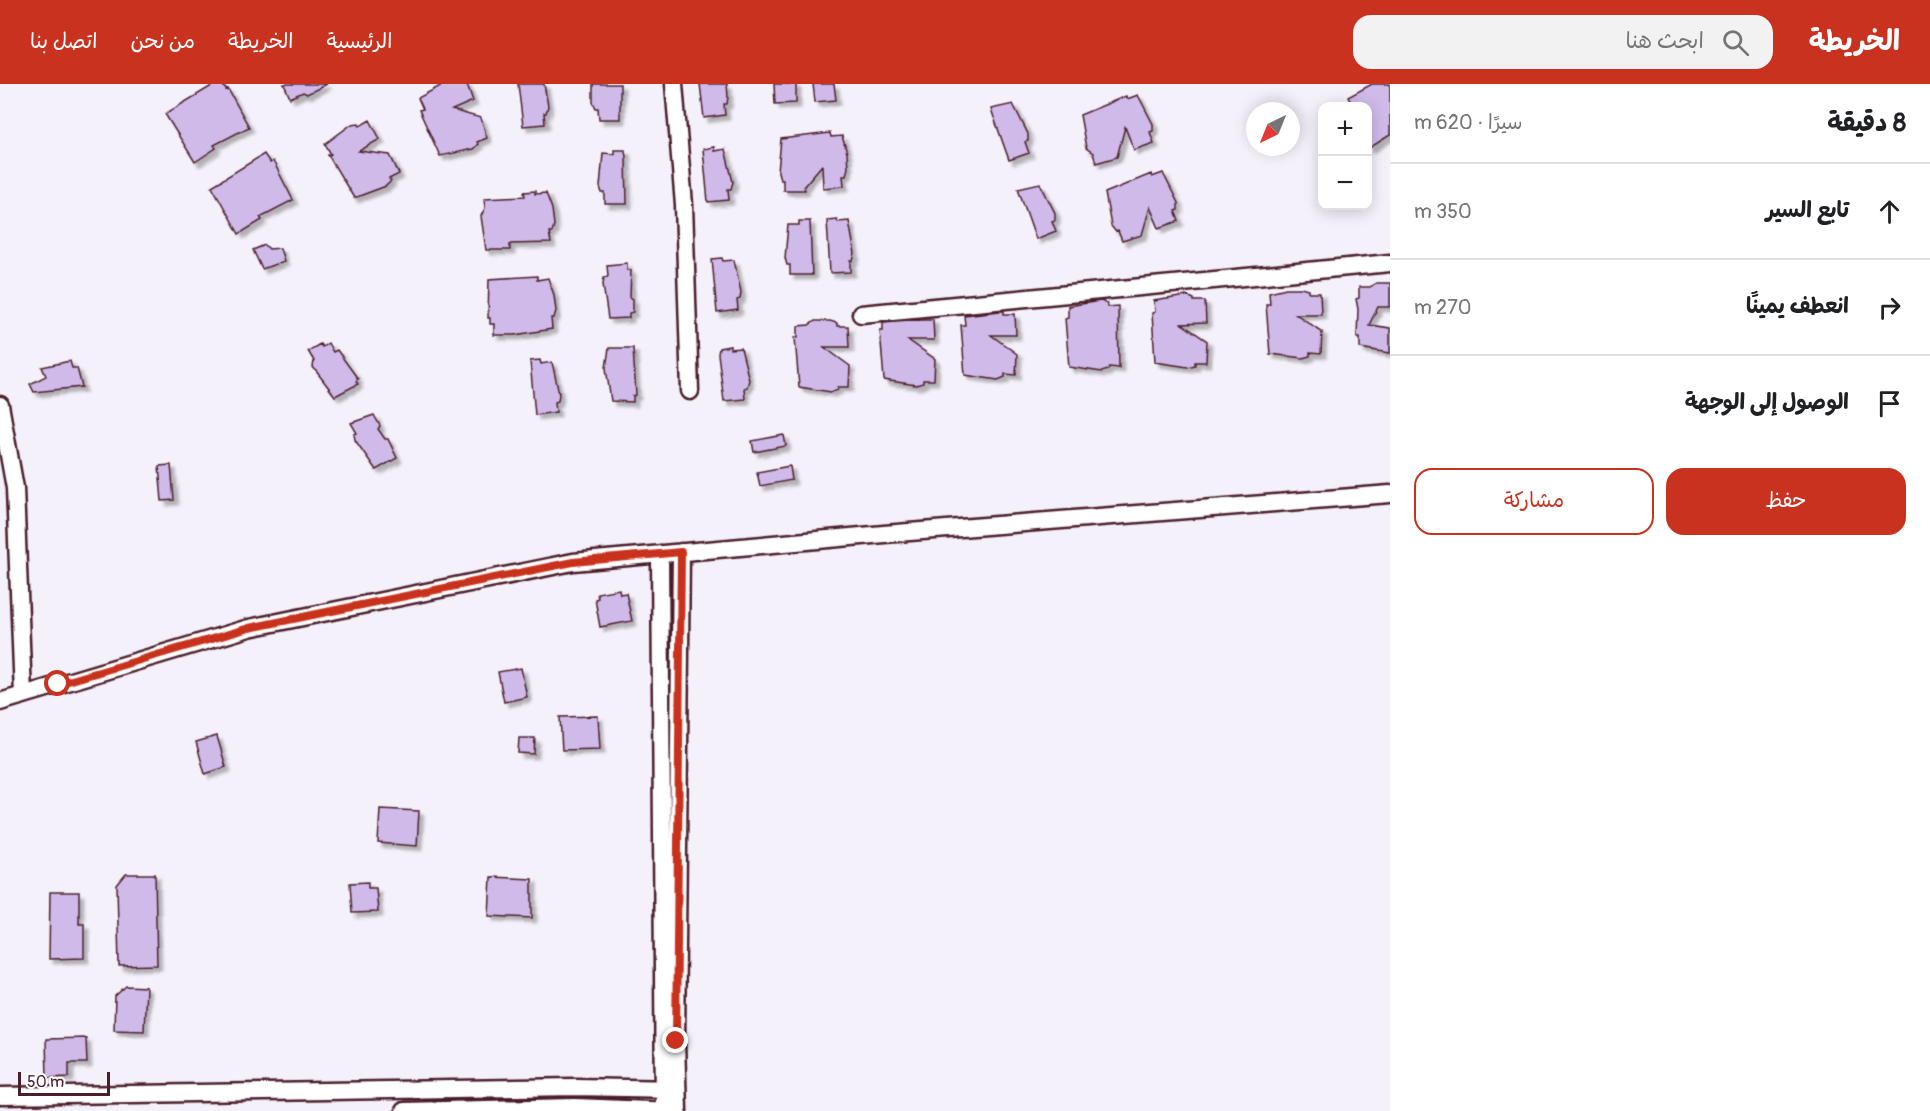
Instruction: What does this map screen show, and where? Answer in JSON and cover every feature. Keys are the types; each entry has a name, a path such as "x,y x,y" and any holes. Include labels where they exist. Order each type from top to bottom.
{"street":[{"path":"674,84 684,205 690,391"},
{"path":"861,314 1390,263"},
{"path":"0,405 15,488 23,695"},
{"path":"0,702 249,628 573,562 1390,494"},
{"path":"664,1111 670,1089 681,552"},
{"path":"404,1111 550,1109 678,1111 670,1089 660,554"},
{"path":"0,1096 551,1087 670,1089"},
{"path":"550,1109 551,1087"}],"building":[{"path":"215,84 222,84 226,90 228,89 249,127 214,145 216,148 195,162 165,114"},
{"path":"284,84 327,84 307,94 303,92 290,98"},
{"path":"444,84 467,84 473,101 452,110 481,118 487,138 477,142 478,144 473,149 440,156 419,110 423,109 418,98"},
{"path":"518,84 544,84 548,106 544,113 545,124 523,126"},
{"path":"593,84 620,84 620,119 599,119 598,108 593,102"},
{"path":"700,84 727,84 728,97 727,104 724,104 725,115 704,118"},
{"path":"774,84 796,84 796,103 775,104"},
{"path":"813,84 834,84 836,100 815,102"},
{"path":"1372,84 1390,84 1390,135 1372,146 1372,102 1351,102 1348,97"},
{"path":"1138,95 1153,124 1153,131 1150,132 1154,143 1134,150 1125,127 1117,157 1096,163 1093,153 1086,148 1080,115 1126,96 1127,99"},
{"path":"1013,104 1028,134 1028,141 1025,142 1029,153 1009,160 991,109"},
{"path":"370,120 380,139 359,151 390,155 399,174 389,179 391,181 386,186 354,198 328,155 331,154 325,144 352,124 359,123 360,126"},
{"path":"830,133 831,137 842,136 847,153 848,168 846,175 843,175 844,186 823,188 822,165 804,186 805,190 783,190 783,179 780,179 778,172 781,139"},
{"path":"714,147 714,151 725,149 733,182 731,189 728,189 729,200 708,202 703,149"},
{"path":"614,150 625,150 627,204 605,204 605,193 602,193 600,187 603,153 614,154"},
{"path":"264,154 270,163 273,161 293,200 260,217 262,220 239,234 212,186"},
{"path":"1163,173 1178,203 1178,210 1175,211 1179,221 1159,228 1150,207 1142,235 1122,241 1118,231 1116,232 1111,226 1105,193 1151,174 1152,177"},
{"path":"1040,183 1055,213 1055,220 1052,221 1056,231 1036,239 1018,188"},
{"path":"535,191 535,194 546,193 552,209 554,225 552,232 549,232 551,243 510,244 510,250 486,250 481,216 485,208 484,198 525,196 524,192"},
{"path":"837,219 838,222 849,221 855,254 851,261 851,272 830,273 827,220"},
{"path":"799,221 810,221 812,275 790,275 790,265 787,265 785,258 788,225 799,225"},
{"path":"265,245 269,249 280,248 284,261 262,269 253,250"},
{"path":"722,258 723,261 734,260 741,292 740,299 737,300 738,310 717,313 712,259"},
{"path":"627,263 627,270 631,270 630,297 633,299 633,312 629,313 629,318 608,319 603,284 604,277 608,276 607,265"},
{"path":"537,276 537,280 548,278 554,295 556,311 554,318 551,318 552,329 515,335 494,335 494,324 490,324 490,318 488,318 489,279"},
{"path":"1376,283 1390,283 1390,307 1378,307 1369,325 1390,328 1390,353 1360,348 1360,337 1357,337 1356,299 1359,298 1359,287 1370,287"},
{"path":"1286,288 1302,288 1309,290 1309,293 1320,293 1321,314 1296,314 1322,332 1321,354 1310,353 1310,356 1303,358 1270,354 1266,304 1270,304 1269,292"},
{"path":"1187,296 1194,301 1205,301 1206,323 1182,324 1207,341 1206,362 1195,362 1195,365 1188,367 1155,362 1152,313 1155,312 1154,301"},
{"path":"1101,301 1107,304 1107,307 1118,306 1119,368 1109,367 1108,370 1102,372 1069,367 1065,318 1068,317 1068,306"},
{"path":"1004,311 1004,314 1015,314 1016,335 991,335 1017,354 1016,375 1005,374 1005,377 998,380 965,375 961,325 965,325 964,315"},
{"path":"933,319 934,340 908,340 935,359 934,380 923,380 923,383 916,385 884,380 880,330 883,330 883,322"},
{"path":"815,321 830,321 837,323 837,326 848,326 849,347 824,347 850,366 849,387 838,387 831,392 799,387 795,337 798,337 798,326 809,325"},
{"path":"328,343 333,352 337,350 358,379 356,381 358,384 335,396 313,367 314,361 308,351 320,344 322,347"},
{"path":"730,346 730,349 741,348 749,380 747,387 744,388 745,399 724,401 718,354 719,348"},
{"path":"609,348 633,348 636,395 633,396 633,402 611,401 606,368"},
{"path":"540,360 541,364 552,362 559,394 558,401 555,402 556,412 535,415 530,361"},
{"path":"70,361 72,368 77,368 82,387 34,392 30,384 46,376 42,367"},
{"path":"374,415 380,426 378,429 385,439 388,439 397,458 376,470 355,440 354,434 357,433 351,423"},
{"path":"784,435 786,446 754,452 752,441"},
{"path":"171,465 174,500 162,501 159,466"},
{"path":"790,466 792,480 760,486 757,472"},
{"path":"619,589 620,594 626,593 632,621 600,627 595,599 598,598 597,593"},
{"path":"521,668 527,697 504,702 498,672"},
{"path":"598,716 600,749 562,750 560,717"},
{"path":"217,736 226,767 205,774 196,742"},
{"path":"519,738 535,738 534,754 518,753"},
{"path":"380,809 419,811 417,846 378,843"},
{"path":"126,874 155,874 157,965 119,966 117,885"},
{"path":"491,877 532,879 532,918 489,916"},
{"path":"368,882 368,888 376,888 378,912 352,913 350,883"},
{"path":"50,892 79,892 79,924 84,924 84,958 49,959"},
{"path":"126,986 146,987 144,1031 114,1030 115,996"},
{"path":"86,1038 87,1063 69,1063 69,1077 47,1078 46,1039"}],"route":[{"path":"58,684 249,628 573,562 681,552 676,1041"}]}
